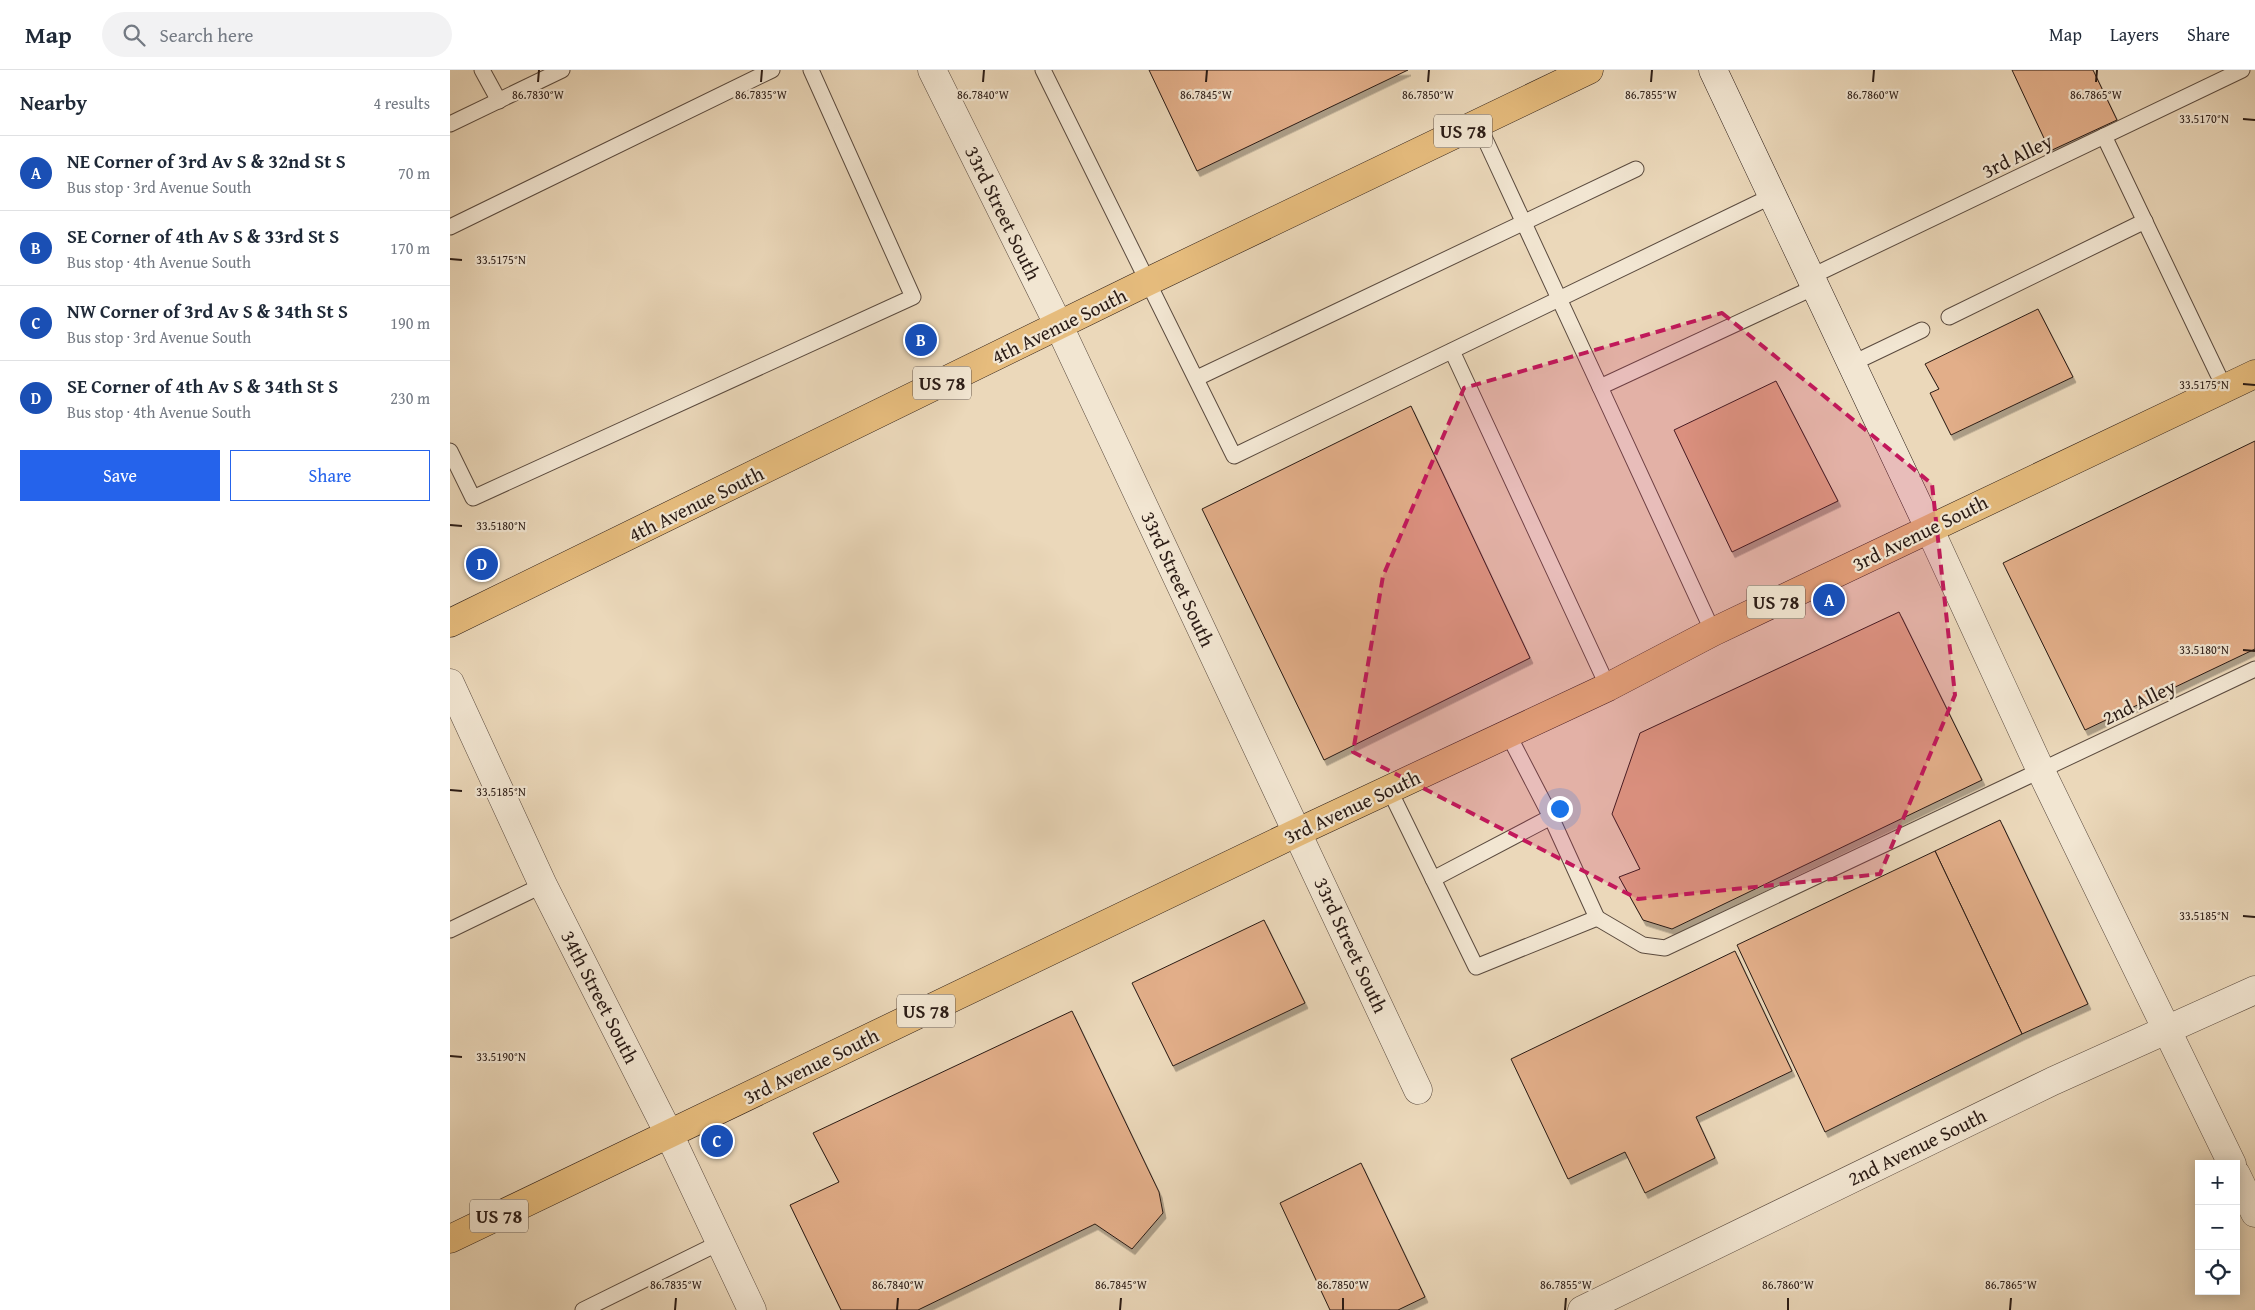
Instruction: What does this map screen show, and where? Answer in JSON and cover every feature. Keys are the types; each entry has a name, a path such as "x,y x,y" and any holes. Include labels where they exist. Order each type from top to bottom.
{"main road":[{"name":"4th Avenue South","path":"450,623 1147,282 1589,70"},
{"name":"3rd Avenue South","path":"450,1239 1298,832 1608,686 1713,632 1929,528 2255,374"}],"street":[{"name":"33rd Street South","path":"932,70 1059,326 1418,1090"},
{"path":"1713,70 1929,528 2041,772 2230,1160"},
{"name":"34th Street South","path":"450,683 543,885 669,1134 752,1310"},
{"name":"2nd Avenue South","path":"1582,1310 2053,1080 2168,1031 2255,990"},
{"path":"2240,1182 2255,1213"}],"lane":[{"path":"482,70 499,101"},
{"path":"450,124 562,70"},
{"path":"450,227 772,70"},
{"path":"450,451 473,498 913,297 811,70"},
{"path":"1043,70 1234,456 1772,196"},
{"name":"3rd Alley","path":"1600,387 2104,136 2242,70"},
{"path":"1478,124 1713,632"},
{"path":"2104,136 2225,388"},
{"path":"1197,378 1636,169"},
{"path":"1949,317 2145,221"},
{"path":"1851,364 1922,330"},
{"path":"1452,351 1608,686"},
{"name":"2nd Alley","path":"1597,918 1643,944 1665,948 1965,805 2041,772 2255,669"},
{"path":"1389,789 1476,967 1597,918 1551,817 1508,734"},
{"path":"1433,879 1551,817"},
{"path":"450,930 543,885"},
{"path":"583,1310 721,1242"}],"highlighted area":[{"path":"1722,313 1932,484 1955,695 1880,874 1638,899 1353,752 1383,576 1464,388"}],"building":[{"path":"1149,70 1408,70 1197,171"},
{"path":"2012,70 2093,70 2117,120 2050,151"},
{"path":"2038,309 2073,377 1951,435 1930,393 1939,389 1925,364"},
{"path":"1776,381 1838,501 1732,552 1674,430"},
{"path":"1411,406 1530,658 1324,760 1202,509"},
{"path":"2255,441 2255,649 2085,730 2003,563"},
{"path":"1899,612 1982,780 1672,929 1643,920 1619,877 1640,869 1612,814 1640,733"},
{"path":"2000,820 2088,1004 2022,1034 1935,851"},
{"path":"1935,851 2022,1034 1825,1132 1737,945"},
{"path":"1264,920 1305,1003 1173,1066 1132,983"},
{"path":"1735,951 1792,1071 1696,1117 1715,1158 1645,1193 1625,1152 1568,1179 1511,1059"},
{"path":"1072,1011 1159,1192 1163,1213 1132,1249 1095,1224 918,1310 841,1310 790,1205 839,1182 813,1133"},
{"path":"1361,1163 1425,1297 1398,1310 1330,1310 1280,1203"}],"place":[{"name":"SE Corner of 4th Av S & 33rd St S","path":"921,340"},
{"name":"SE Corner of 4th Av S & 34th St S","path":"482,564"},
{"name":"NE Corner of 3rd Av S & 32nd St S","path":"1829,600"},
{"name":"NW Corner of 3rd Av S & 34th St S","path":"717,1141"}]}
